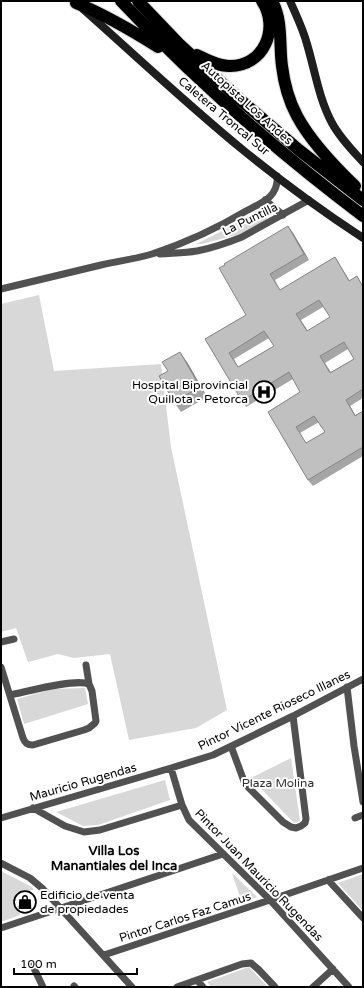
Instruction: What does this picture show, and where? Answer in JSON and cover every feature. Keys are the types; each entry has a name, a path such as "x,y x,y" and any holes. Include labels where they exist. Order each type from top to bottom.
{"highway":[{"name":"Autopista Los Andes","path":"121,1 176,58 229,107 279,150 363,216"},
{"name":"Autopista Los Andes","path":"138,1 180,44 267,124 363,200"},
{"path":"180,44 197,56 223,66 236,66 255,58 264,48 270,28 266,8 262,1"},
{"path":"272,1 277,13 284,80 296,116 326,156 363,193"},
{"path":"76,3 122,24 176,58"}],"street":[{"path":"290,1 302,30 326,111 341,136 363,162"},
{"name":"Caletera Troncal Sur","path":"76,3 244,150 309,200 363,238"},
{"name":"La Puntilla","path":"1,289 150,254 204,234 265,200 275,190 277,185 277,176"},
{"path":"265,200 283,215"},
{"name":"La Puntilla","path":"150,254 198,251 220,245 242,237 309,200"},
{"path":"1,642 14,639"},
{"path":"1,667 23,738 26,744 33,745 84,730 95,723 96,716 86,665"},
{"name":"Pintor Vicente Rioseco Illanes","path":"171,768 213,755 293,716 363,679"},
{"path":"10,696 53,686 80,683 89,684"},
{"path":"347,687 363,802"},
{"path":"231,746 245,784 283,822 291,827 296,828 301,826 305,823 306,819 293,716"},
{"name":"Pintor Juan Mauricio Rugendas","path":"171,768 182,804 189,820 270,900 349,987"},
{"name":"Mauricio Rugendas","path":"1,818 171,768"},
{"path":"34,808 65,826 84,832 100,830 182,804"},
{"path":"355,818 363,815"},
{"path":"1,928 223,854"},
{"path":"1,863 30,878 43,889 132,987"},
{"name":"Pintor Carlos Faz Camus","path":"104,955 363,868"},
{"path":"328,880 363,918"},
{"path":"177,987 242,964 251,963 275,987"},
{"path":"32,964 43,987"},
{"path":"313,987 333,969"},
{"path":"197,980 203,987"}],"green space":[{"path":"256,211 269,220 243,233 202,244 196,244 230,227"},
{"path":"39,295 54,371 161,364 171,447 227,710 196,728 129,740 110,654 74,658 58,654 28,662 16,628 1,632 1,304"},
{"path":"85,688 88,704 24,724 17,699 53,689"},
{"name":"Plaza Molina","path":"291,758 300,821 294,823 251,778"},
{"path":"165,780 170,800 98,825 83,826 56,812"},
{"path":"1,871 32,887 34,890 16,893 20,915 1,922"},
{"path":"232,873 257,897 242,903"},
{"path":"363,874 363,911 338,883"},
{"path":"249,967 268,987 211,987 207,982"}],"building":[{"path":"288,226 304,254 270,274 280,290 335,257 349,281 357,276 363,287 363,389 346,400 355,416 363,411 363,447 308,480 268,412 300,392 289,372 242,401 205,339 246,315 219,268 225,265 224,264","holes":["319,300 330,317 307,331 296,314","264,331 274,346 238,367 229,353","344,342 354,359 330,373 320,356","314,416 325,432 306,443 296,427"]},
{"path":"180,352 200,387 174,402 159,376 168,371 162,362"}],"place":[{"name":"Hospital Biprovincial Quillota - Petorca","path":"264,392"},
{"name":"Edificio de venta de propiedades","path":"25,902"}],"district":[{"name":"Villa Los Manantiales del Inca","path":"114,858"}]}
